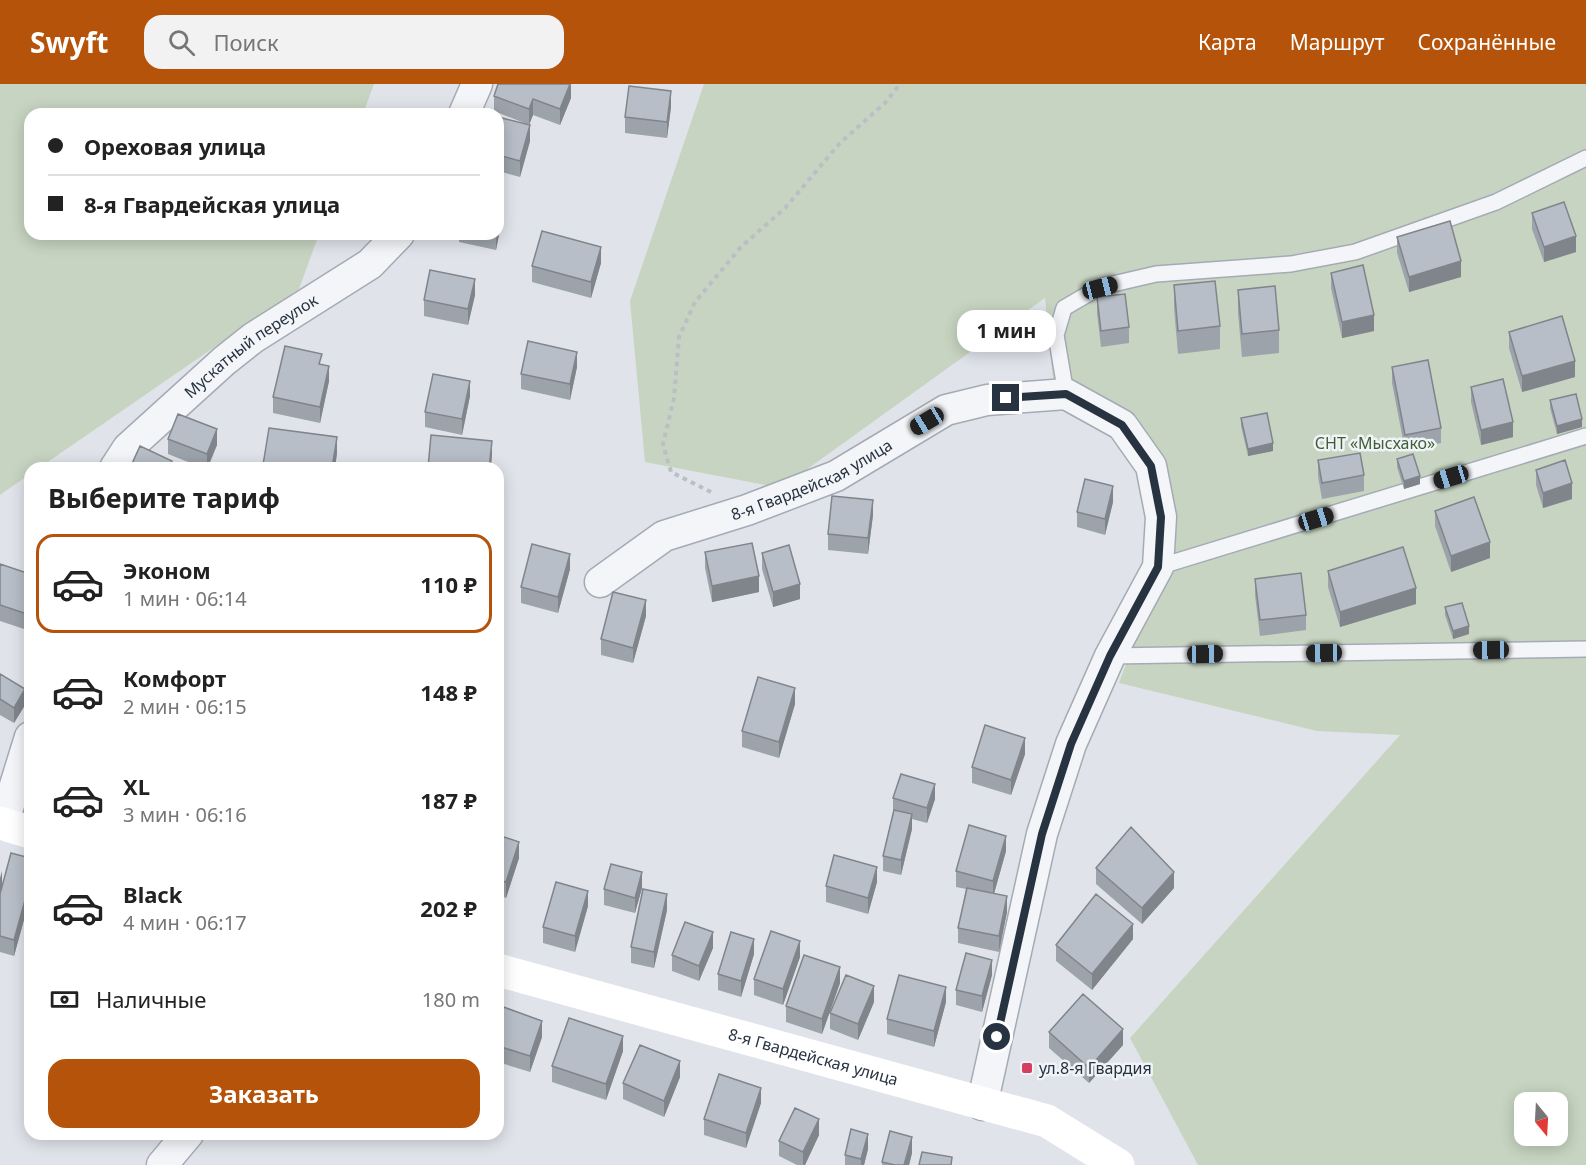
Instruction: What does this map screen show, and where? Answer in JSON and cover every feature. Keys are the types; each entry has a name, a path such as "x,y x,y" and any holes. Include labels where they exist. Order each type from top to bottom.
{"street":[{"path":"467,108 477,84"},
{"name":"Мускатный переулок","path":"119,462 128,448 224,361 253,338 370,264 393,240"},
{"path":"982,1105 1042,834 1071,744 1110,656 1158,567 1161,517 1151,466 1122,425 1066,394"},
{"name":"8-я Гвардейская улица","path":"600,582 664,536 747,510 836,476 946,410 987,400 1066,394"},
{"path":"11,826 24,765"},
{"name":"8-я Гвардейская улица","path":"504,972 982,1105 1047,1121 1118,1165"},
{"path":"162,1165 183,1140"}],"lane":[{"path":"1066,394 1056,335 1064,308 1100,288 1156,274 1291,264 1355,252 1496,202 1586,158"},
{"path":"1158,567 1586,436"},
{"path":"1110,656 1586,649"}],"path":[{"path":"747,510 671,472 663,444 674,398 679,337 695,302 741,247 786,207 840,143 885,103 900,84"}],"green space":[{"path":"0,84 374,84 365,108 24,108 24,240 317,240 299,289 48,462 24,462 24,478 0,495"},
{"name":"СНТ «Мысхако»","path":"704,84 1586,84 1586,1165 1198,1165 1130,1038 1400,735 1317,731 1119,683 1167,553 1118,409 1053,380 1045,298 781,488 645,462 630,301"}],"building":[{"path":"498,84 570,84 560,109 533,99 529,109 494,96"},
{"path":"629,86 671,91 667,122 625,117"},
{"path":"504,118 530,125 520,161 504,157"},
{"path":"1564,202 1576,236 1544,247 1532,213"},
{"path":"1450,221 1461,261 1409,277 1397,237"},
{"path":"542,231 601,247 591,282 532,266"},
{"path":"1363,265 1374,315 1342,322 1331,273"},
{"path":"430,270 475,279 468,309 424,300"},
{"path":"1215,281 1220,326 1178,331 1174,285"},
{"path":"1275,286 1279,330 1242,334 1238,290"},
{"path":"1125,294 1129,327 1101,331 1097,297"},
{"path":"1562,316 1575,361 1522,376 1509,332"},
{"path":"528,341 577,352 570,384 521,374"},
{"path":"285,346 322,354 319,364 329,366 320,407 273,397"},
{"path":"1428,360 1441,428 1405,435 1392,367"},
{"path":"433,374 470,381 462,419 425,412"},
{"path":"1503,379 1513,422 1481,430 1471,387"},
{"path":"1576,394 1582,419 1557,426 1550,400"},
{"path":"1267,413 1273,443 1248,449 1241,418"},
{"path":"178,414 217,429 207,454 168,439"},
{"path":"269,428 337,437 333,462 263,462"},
{"path":"431,435 492,441 490,462 429,462"},
{"path":"140,446 172,461 171,462 133,462"},
{"path":"1360,453 1364,475 1322,483 1318,460"},
{"path":"1413,454 1420,476 1404,481 1397,459"},
{"path":"1565,460 1572,483 1543,493 1536,470"},
{"path":"1085,479 1113,486 1105,519 1077,512"},
{"path":"832,496 873,500 868,538 828,534"},
{"path":"1474,497 1490,542 1451,556 1435,511"},
{"path":"752,543 759,576 712,586 705,552"},
{"path":"532,544 570,554 558,597 521,587"},
{"path":"789,545 800,584 773,592 762,553"},
{"path":"1403,547 1416,588 1340,612 1328,571"},
{"path":"0,564 24,572 24,613 0,605"},
{"path":"1301,573 1306,615 1260,620 1255,579"},
{"path":"613,592 646,600 633,648 601,639"},
{"path":"1462,603 1469,626 1453,631 1445,607"},
{"path":"0,674 24,688 14,708 0,699"},
{"path":"758,677 795,688 779,742 742,731"},
{"path":"985,725 1025,738 1011,780 972,767"},
{"path":"901,774 935,784 927,808 893,798"},
{"path":"894,810 912,814 901,860 883,856"},
{"path":"969,825 1006,836 993,881 956,871"},
{"path":"1131,827 1174,872 1142,908 1096,868"},
{"path":"504,837 519,842 506,882 504,882"},
{"path":"11,853 24,856 24,904 14,940 0,936 0,894"},
{"path":"834,855 877,867 868,898 826,886"},
{"path":"611,864 642,872 635,898 604,889"},
{"path":"556,882 588,891 575,936 543,927"},
{"path":"967,888 1007,896 999,936 958,928"},
{"path":"643,889 667,894 654,952 631,947"},
{"path":"1096,894 1133,924 1092,974 1056,945"},
{"path":"685,922 713,932 699,966 672,955"},
{"path":"771,931 800,941 783,989 754,979"},
{"path":"731,932 754,939 741,981 718,974"},
{"path":"966,953 992,960 982,996 956,990"},
{"path":"804,955 840,967 822,1019 786,1006"},
{"path":"846,975 874,986 858,1024 830,1013"},
{"path":"899,975 946,987 934,1031 887,1019"},
{"path":"1083,994 1123,1029 1089,1068 1049,1032"},
{"path":"504,1007 542,1021 530,1056 504,1048"},
{"path":"569,1018 623,1036 606,1084 552,1066"},
{"path":"640,1045 680,1061 664,1101 623,1083"},
{"path":"719,1074 761,1088 746,1133 704,1119"},
{"path":"795,1108 819,1119 803,1152 779,1141"},
{"path":"851,1129 868,1134 861,1159 845,1155"},
{"path":"890,1131 912,1137 904,1165 882,1162"},
{"path":"922,1152 952,1157 951,1165 919,1165"}],"place":[{"name":"ул.8-я Гвардия","path":"1027,1068"}],"route":[{"path":"997,1037 1042,834 1071,744 1110,656 1158,567 1161,517 1151,466 1122,425 1066,394 1006,398"}]}
